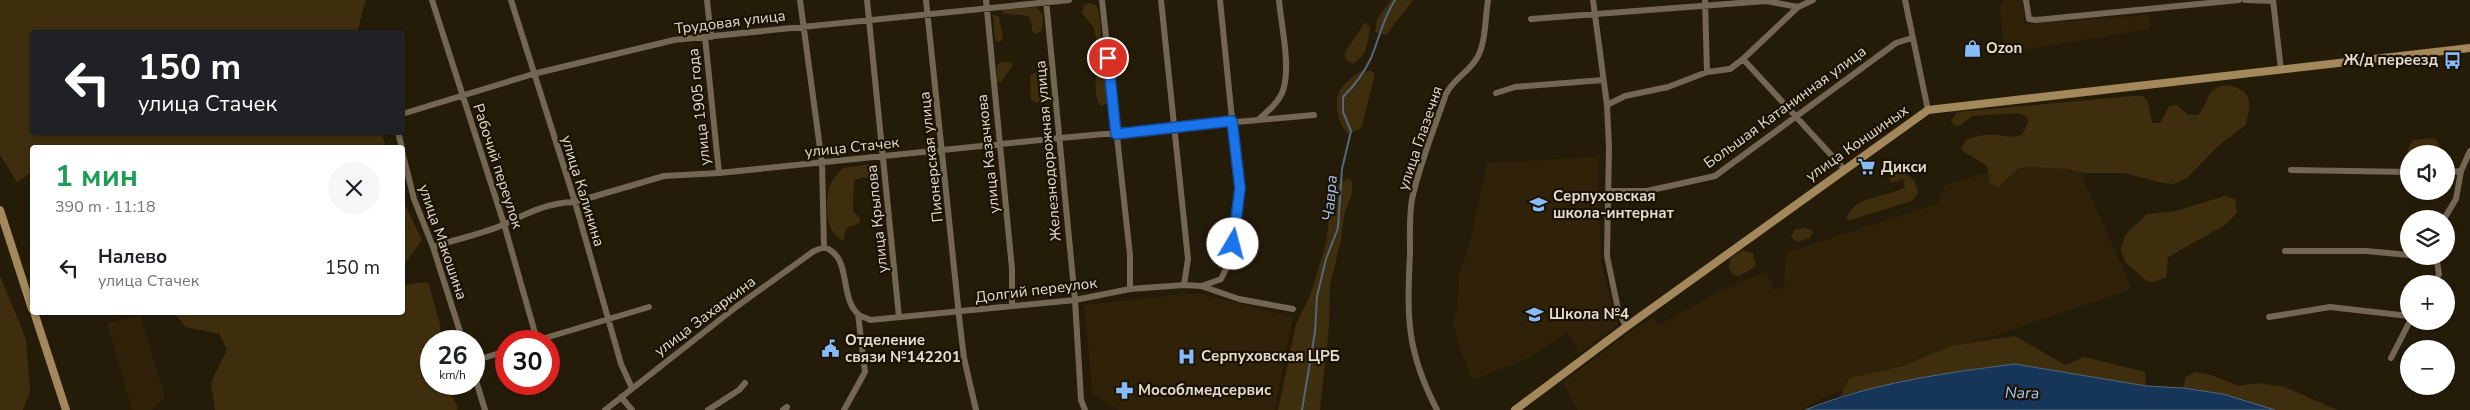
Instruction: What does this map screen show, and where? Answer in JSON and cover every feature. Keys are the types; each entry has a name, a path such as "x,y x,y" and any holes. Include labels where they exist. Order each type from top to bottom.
{"main road":[{"name":"улица Коншиных","path":"1516,410 1626,327 1928,110 2470,48"},
{"path":"0,210 30,303"},
{"path":"35,315 66,410"}],"street":[{"name":"Рабочий переулок","path":"432,0 504,224 533,330"},
{"name":"улица Калинина","path":"511,0 575,202 623,371 632,388"},
{"name":"улица 1905 года","path":"707,0 708,37 719,174"},
{"path":"800,0 822,162 824,247 833,250 839,257 852,303 858,314 865,372 844,410"},
{"name":"улица Крылова","path":"867,0 899,317"},
{"name":"Пионерская улица","path":"926,0 944,151 958,312 964,358 976,410"},
{"name":"улица Казачкова","path":"986,0 1012,269 1012,306"},
{"name":"Трудовая улица","path":"405,113 462,94 632,49 708,37 803,26 1069,0"},
{"path":"1102,0 1130,255 1130,289"},
{"path":"1161,0 1188,259 1184,285"},
{"path":"1201,286 1222,279 1231,259 1240,199 1220,0"},
{"path":"1258,120 1272,108 1282,94 1285,64 1279,0"},
{"name":"улица Глазечня","path":"1438,410 1423,382 1413,354 1409,331 1412,202 1419,172 1449,89 1476,60 1481,49 1488,0"},
{"path":"1593,0 1607,105 1609,191 1607,256 1609,274 1618,309 1626,327"},
{"path":"1607,105 1625,96 1668,88 1707,72 1730,69 1798,6 1813,0"},
{"path":"1905,0 1928,110"},
{"path":"2026,0 2030,19 2239,0"},
{"path":"2245,0 2273,1 2282,70"},
{"name":"Железнодорожная улица","path":"1046,1 1075,300 1081,400 1085,410"},
{"path":"1531,19 1705,3 1766,1 1798,6"},
{"path":"1705,3 1707,72"},
{"name":"Большая Катанинная улица","path":"1609,191 1647,191 1715,176 1896,43 1912,38"},
{"path":"1743,59 1748,67 1797,116 1844,169"},
{"path":"1496,93 1515,86 1603,80"},
{"name":"улица Стачек","path":"433,247 504,224 515,217 560,202 575,202 664,176 719,174 822,162 1000,146 1060,138 1314,115"},
{"path":"2450,210 2456,200 2462,171 2470,151"},
{"name":"улица Макошина","path":"405,162 414,199 433,247 459,330"},
{"path":"2291,170 2400,172"},
{"path":"2455,171 2462,171"},
{"name":"улица Захаркина","path":"605,410 741,303 814,251 824,247"},
{"path":"2285,251 2366,251 2400,253"},
{"name":"Долгий переулок","path":"858,314 870,320 1075,300 1130,289 1184,285 1201,286 1239,299 1293,309"},
{"path":"2270,316 2330,306 2400,315"},
{"path":"560,334 649,307"},
{"path":"2391,358 2405,330"},
{"path":"708,410 739,390 745,383"},
{"path":"480,395 485,410"},
{"path":"621,397 632,410"}],"shaded area":[{"path":"0,0 366,0 358,30 30,30 30,135 382,135 385,145 30,145 30,173 17,182 0,155"},
{"path":"1391,0 1413,0 1386,35 1375,32 1377,19"},
{"path":"2004,0 2023,0 2025,24 2149,15 2150,29 2004,53 2000,6"},
{"path":"1090,3 1097,6 1099,11 1102,41 1100,44 1097,43 1094,28 1082,13 1084,5"},
{"path":"1036,7 1043,15 1042,30 1037,34 1033,32 1031,21 1028,17 1002,12 1003,10"},
{"path":"993,14 999,17 1003,39 999,42 995,41"},
{"path":"1365,22 1370,28 1367,44 1362,57 1353,64 1346,60 1344,54"},
{"path":"1002,62 1010,62 1013,65 1001,82 997,81 997,65"},
{"path":"1099,71 1102,71 1104,75 1107,103 1101,106 1097,99 1096,89 1096,79"},
{"path":"1371,71 1374,73 1374,78 1361,129 1348,134 1341,125 1337,112 1338,94 1345,84 1359,72"},
{"path":"1036,72 1045,76 1047,93 1039,103 1031,100 1030,76"},
{"path":"2227,85 2236,87 2246,94 2249,110 2246,125 2218,146 2187,178 2174,184 2124,173 2085,173 2068,169 2031,167 2019,168 1998,187 1990,183 1987,166 1961,150 1966,140 1978,136 2013,137 2022,135 2028,123 2027,117 2019,113 1972,116 1959,126 1954,125 1951,121 1957,112 2143,96 2148,101 2152,123 2160,123 2169,106 2177,105 2188,115 2198,115 2211,92"},
{"path":"2431,138 2437,140 2439,145 2410,145 2413,140"},
{"path":"2069,147 2132,289 1822,398 1801,410 1577,410 1563,382 1634,329 1654,317 1658,325 1719,292 1766,271 1774,290 1784,286 1786,253 1937,204 1945,185"},
{"path":"1598,157 1601,263 1618,324 1579,354 1567,332 1533,356 1473,380 1458,345 1453,321 1458,306 1459,274 1469,246 1487,163"},
{"path":"876,165 879,170 880,195 877,198 872,196 869,179 865,177 854,180 853,211 860,218 860,223 846,228 844,240 841,240 836,236 829,224 827,202 830,185 843,168"},
{"path":"1898,171 1910,176 1916,184 1918,193 1912,201 1850,220 1846,219 1850,211 1863,201 1905,187 1903,178 1892,183 1889,180 1891,175"},
{"path":"1348,178 1352,182 1352,193 1344,215 1341,240 1330,285 1329,327 1320,410 1278,410 1296,324 1311,293 1326,243 1331,202 1336,186"},
{"path":"2225,196 2235,199 2237,213 2225,225 2168,257 2166,277 2154,282 2147,281 2125,262 2121,249 2125,235 2147,214 2175,211"},
{"path":"405,204 422,240 405,263"},
{"path":"1810,229 1813,233 1810,238 1797,242 1791,237 1794,230"},
{"path":"1743,250 1753,254 1756,266 1739,276 1733,275 1729,268 1731,258"},
{"path":"0,276 26,339 30,392 23,410 0,410"},
{"path":"428,282 440,330 420,330 420,395 452,395 458,408 456,410 215,410 211,383 227,349 219,334 186,327 176,315 405,315 405,285"},
{"name":"Серпуховская ЦРБ","path":"1197,293 1293,317 1275,410 1119,410 1093,395 1084,305"},
{"path":"140,315 165,396 152,410 132,410 107,323"},
{"path":"2015,336 2065,365 2084,357 2145,372 2146,386 2015,364 1898,382 1840,396 1850,378 1903,366 1951,346"},
{"path":"2195,372 2211,375 2239,386 2258,383 2285,387 2337,410 2275,410 2223,394 2183,388 2186,377"}],"water":[{"name":"Nara","path":"2015,364 2146,386 2183,388 2223,394 2275,410 1805,410 1856,393 1908,380"}],"waterway":[{"name":"Чавра","path":"1302,410 1315,332 1317,296 1326,259 1338,228 1342,169 1351,131 1343,112 1343,97 1368,64 1384,21 1395,0"}],"place":[{"name":"Ozon","path":"1972,48"},
{"name":"Ж/д переезд","path":"2452,60"},
{"name":"Дикси","path":"1867,167"},
{"name":"Серпуховская школа-интернат","path":"1539,205"},
{"name":"Школа №4","path":"1535,314"},
{"name":"Отделение связи №142201","path":"831,349"},
{"name":"Серпуховская ЦРБ","path":"1187,356"},
{"name":"Мособлмедсервис","path":"1124,390"}],"route":[{"path":"1108,58 1116,134 1232,121 1240,188 1233,244"}]}
